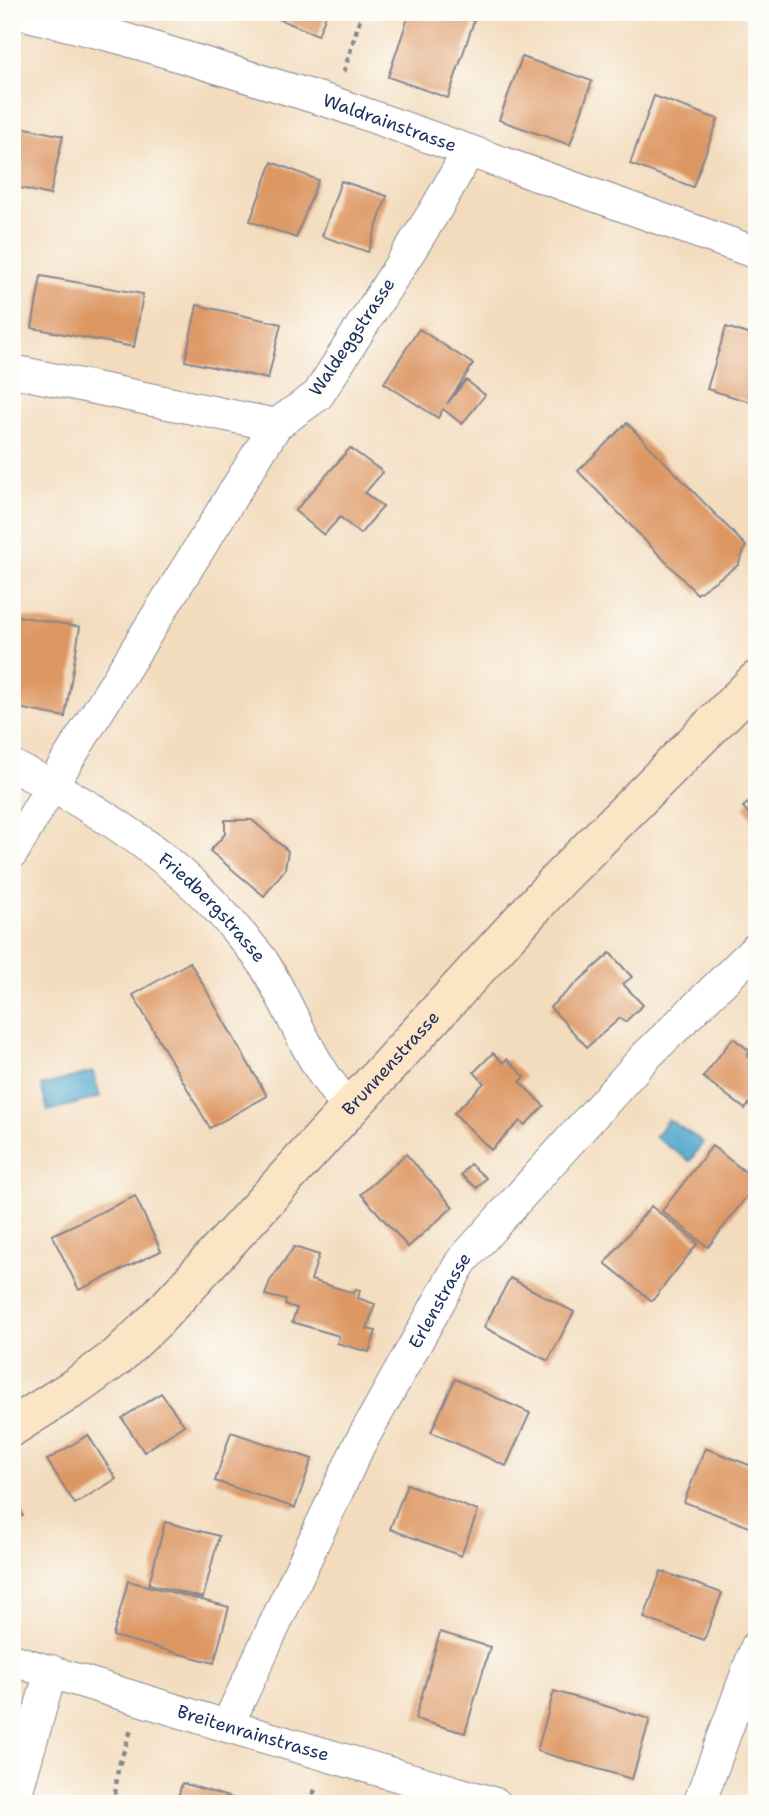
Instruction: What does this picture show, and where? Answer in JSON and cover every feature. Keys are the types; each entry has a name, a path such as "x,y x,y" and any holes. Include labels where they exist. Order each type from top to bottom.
{"main road":[{"name":"Brunnenstrasse","path":"12,1427 117,1357 157,1319 559,878 757,680"}],"street":[{"name":"Waldrainstrasse","path":"16,12 121,38 334,103 757,253"},
{"name":"Waldeggstrasse","path":"276,425 317,395 436,209 468,152"},
{"path":"12,371 276,425 12,853"},
{"name":"Friedbergstrasse","path":"12,766 52,785 121,827 222,911 262,961 318,1068 350,1108"},
{"name":"Erlenstrasse","path":"227,1726 359,1446 461,1262 645,1058 757,947"},
{"path":"699,1804 757,1646"},
{"name":"Breitenrainstrasse","path":"12,1660 496,1804"},
{"path":"13,1804 51,1671"}],"path":[{"path":"348,57 362,12"},
{"path":"114,1804 118,1768 133,1724"},
{"path":"310,1804 318,1778"}],"water":[{"path":"93,1072 100,1097 48,1111 41,1086"},
{"path":"668,1119 703,1142 690,1161 655,1137"}],"building":[{"path":"261,12 327,12 318,35"},
{"path":"410,12 447,12 474,21 448,98 388,77"},
{"path":"522,57 592,81 570,145 499,120"},
{"path":"654,96 718,119 693,187 630,164"},
{"path":"12,125 63,136 50,195 12,186"},
{"path":"272,162 318,180 296,238 250,221"},
{"path":"341,181 387,196 368,252 322,236"},
{"path":"41,276 143,294 134,347 32,328"},
{"path":"197,305 281,324 268,379 185,361"},
{"path":"726,327 757,337 757,404 707,389"},
{"path":"419,329 473,364 447,404 466,380 485,395 462,424 443,409 438,418 384,383"},
{"path":"627,423 746,546 738,565 697,594 578,471"},
{"path":"350,448 383,472 365,493 383,507 360,534 340,517 324,535 295,511"},
{"path":"12,615 80,627 65,717 13,707 17,685 12,685"},
{"path":"757,796 757,824 743,807"},
{"path":"225,820 252,820 288,851 285,869 264,896 210,851 225,834"},
{"path":"610,953 632,977 623,984 643,1005 625,1022 620,1018 587,1047 550,1007"},
{"path":"190,962 267,1096 210,1128 133,995"},
{"path":"733,1038 750,1051 747,1056 757,1064 757,1094 745,1109 703,1077"},
{"path":"493,1053 503,1063 507,1059 525,1077 520,1082 544,1106 525,1125 520,1121 491,1150 454,1113 484,1083 474,1072"},
{"path":"712,1146 757,1183 708,1247 662,1211"},
{"path":"406,1154 453,1207 408,1247 361,1194"},
{"path":"470,1164 486,1178 477,1188 461,1175"},
{"path":"135,1196 161,1251 79,1290 52,1235"},
{"path":"651,1206 698,1243 652,1301 605,1263"},
{"path":"294,1247 319,1255 311,1280 354,1293 356,1289 360,1290 358,1298 375,1304 367,1329 376,1331 369,1352 337,1343 339,1336 292,1322 297,1308 285,1305 286,1300 265,1295 270,1281"},
{"path":"510,1278 574,1312 548,1361 484,1327"},
{"path":"455,1379 530,1413 506,1466 431,1432"},
{"path":"161,1393 184,1425 144,1452 122,1418"},
{"path":"231,1432 312,1459 295,1508 215,1481"},
{"path":"88,1435 116,1479 75,1504 47,1460"},
{"path":"705,1448 757,1468 757,1516 752,1528 684,1502"},
{"path":"407,1484 478,1511 461,1556 390,1529"},
{"path":"12,1487 23,1516 12,1519"},
{"path":"165,1522 219,1536 203,1598 149,1584"},
{"path":"661,1571 722,1593 704,1640 644,1618"},
{"path":"128,1581 229,1607 214,1663 113,1636"},
{"path":"440,1632 490,1647 465,1733 415,1719"},
{"path":"554,1691 650,1719 632,1779 537,1751"},
{"path":"182,1783 249,1803 249,1804 176,1804"}]}
